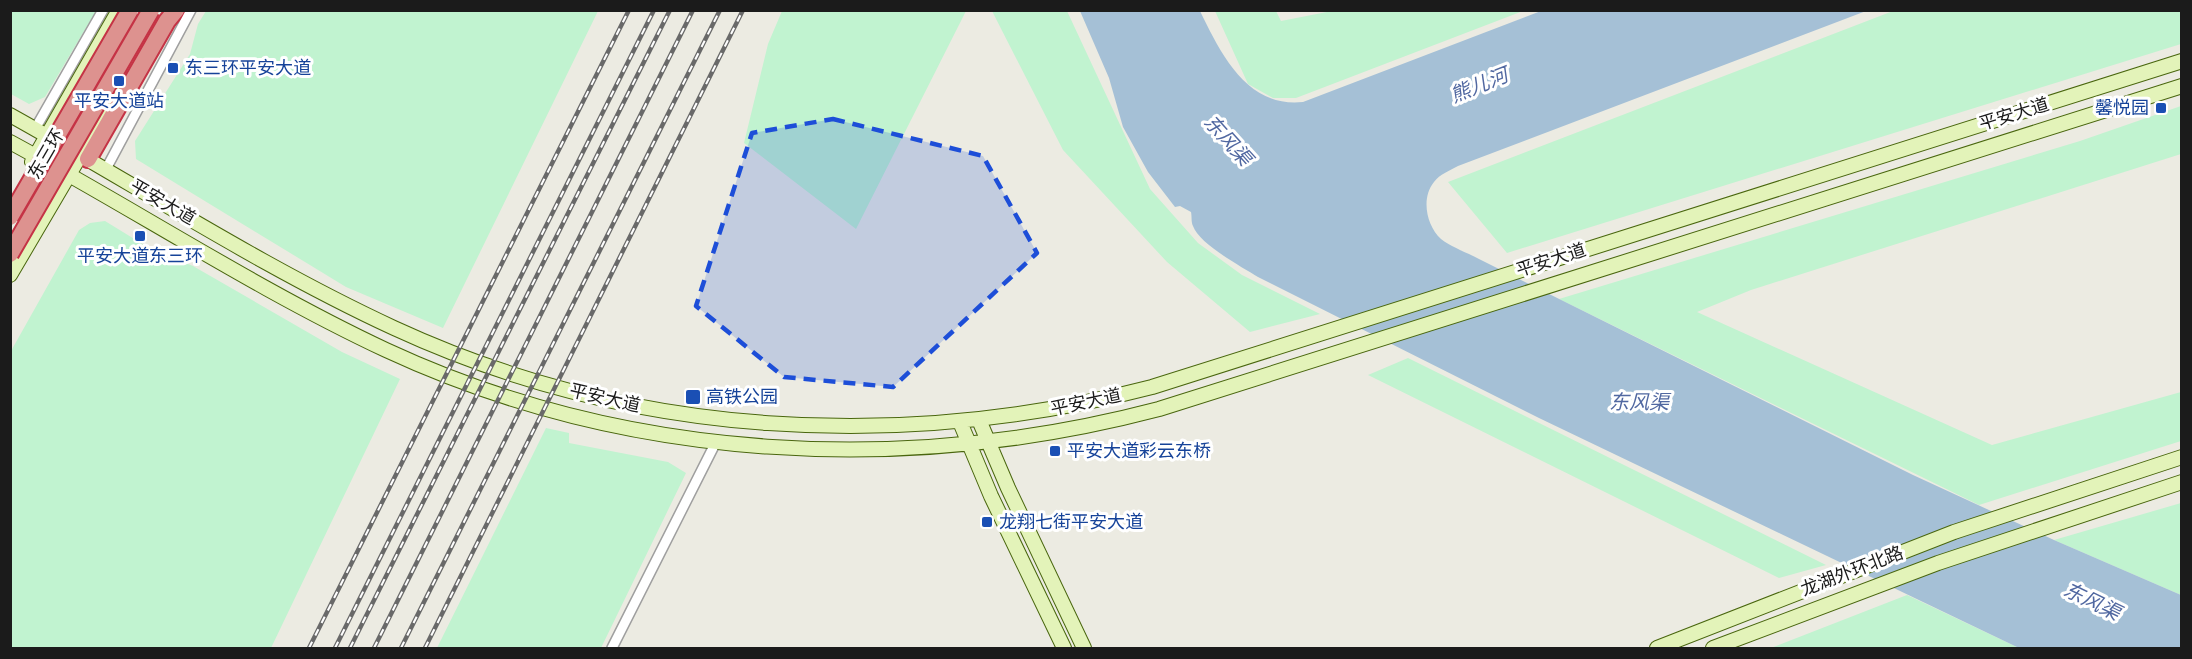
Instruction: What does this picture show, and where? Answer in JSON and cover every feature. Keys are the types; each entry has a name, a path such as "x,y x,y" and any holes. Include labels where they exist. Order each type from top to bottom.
{"highway":[{"name":"东三环","path":"10,217 130,10"},
{"name":"东三环","path":"10,254 151,10"},
{"path":"84,157 176,10"}],"main road":[{"path":"10,200 36,156 41,132 119,10"},
{"path":"10,275 69,174 84,157 165,10"},
{"name":"平安大道","path":"10,115 353,309 442,348 555,386 695,416 761,424 868,428 979,420 1071,406 1118,396 2181,61"},
{"name":"平安大道","path":"10,142 293,303 406,358 465,382 549,409 624,426 716,442 759,447 894,450 989,442 1123,418 2181,86"},
{"path":"979,420 1084,648"},
{"path":"960,422 1064,648"},
{"name":"龙湖外环北路","path":"1657,648 1834,577 2049,500 2181,457"},
{"name":"龙湖外环北路","path":"1713,648 1864,591 2070,518 2181,482"}],"street":[{"path":"41,132 103,10"},
{"path":"106,169 191,10"},
{"path":"612,648 716,442"}],"highlighted area":[{"path":"833,119 983,156 1037,253 893,387 784,377 696,306 752,133"}],"green space":[{"path":"11,10 96,11 45,97 29,104 11,94"},
{"path":"1337,10 1523,11 1296,98 1273,98 1248,84 1215,11 1276,11 1281,21"},
{"path":"206,11 598,11 443,328 346,287 136,159 135,141 190,54 198,24"},
{"path":"782,11 966,11 856,229 744,143 768,44"},
{"path":"992,11 1067,11 1150,189 1198,243 1242,275 1320,314 1250,332 1167,262 1063,150"},
{"path":"1893,11 2181,11 2181,44 1507,253 1448,182"},
{"path":"2181,106 2181,154 1751,290 1697,312 1992,445 2181,392 2181,441 1979,505 1559,299 2080,141"},
{"path":"105,221 149,248 193,266 342,352 400,379 271,648 11,648 11,351 79,230 90,223"},
{"path":"1408,358 1826,565 1779,578 1368,375"},
{"path":"546,428 569,433 569,443 668,462 686,473 601,648 437,648"},
{"path":"2181,503 2181,595 2054,540"},
{"path":"1907,595 2019,648 1771,648"}],"water":[{"path":"1080,11 1200,11 1227,60 1251,87 1283,102 1303,102 1541,11 1866,11 1458,166 1439,177 1430,188 1427,211 1432,226 1441,239 1455,247 1913,475 2181,595 2181,648 2019,648 1539,418 1258,277 1203,240 1193,226 1191,212 1180,206 1175,207 1148,172 1123,127 1109,78"}],"railway":[{"path":"309,648 629,10"},
{"path":"335,648 654,10"},
{"path":"350,648 670,10"},
{"path":"374,648 693,10"},
{"path":"401,648 720,10"},
{"path":"425,648 743,10"}],"place":[{"name":"东三环平安大道","path":"173,68"},
{"name":"平安大道站","path":"119,81"},
{"name":"馨悦园","path":"2161,108"},
{"name":"平安大道东三环","path":"140,236"},
{"name":"高铁公园","path":"693,397"},
{"name":"平安大道彩云东桥","path":"1055,451"},
{"name":"龙翔七街平安大道","path":"987,522"}],"water label":[{"name":"熊儿河","path":"1479,85"},
{"name":"东风渠","path":"1228,140"},
{"name":"东风渠","path":"1639,402"},
{"name":"东风渠","path":"2092,601"}]}
